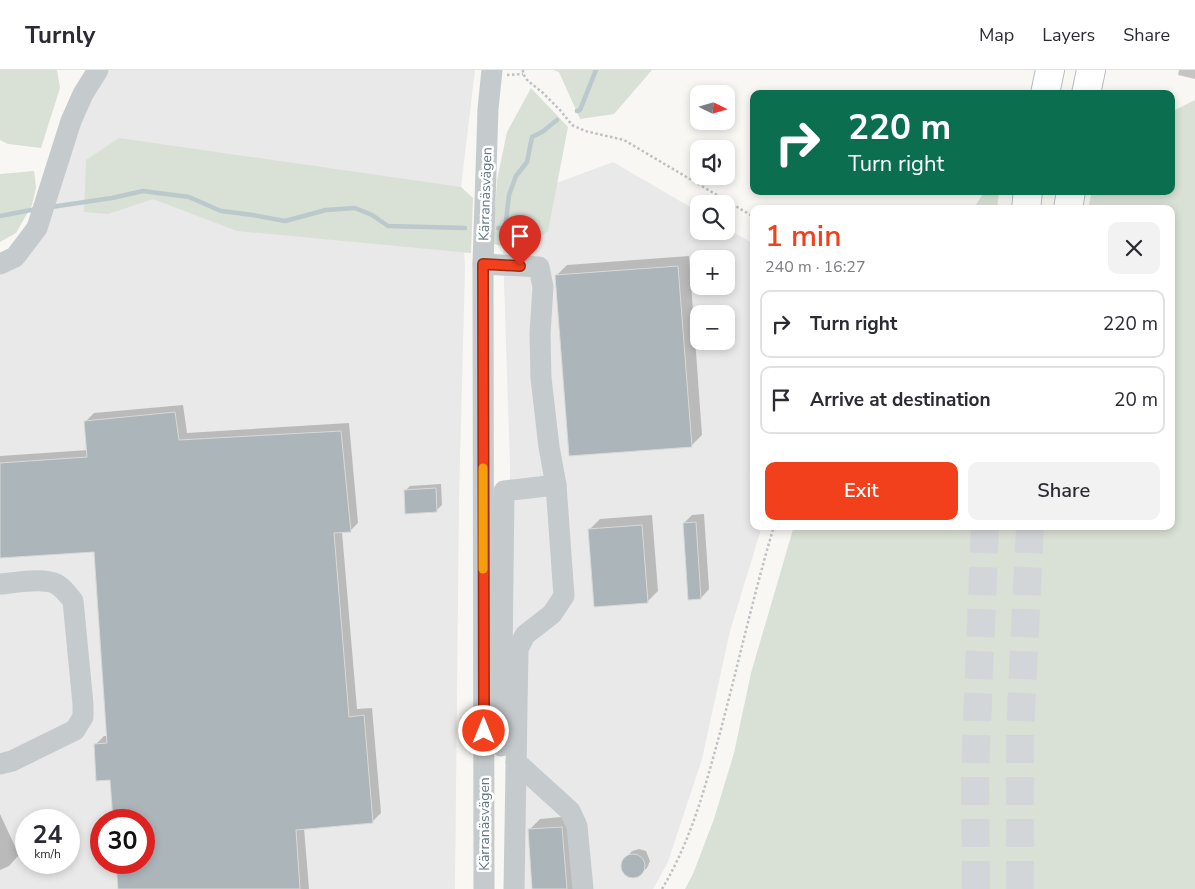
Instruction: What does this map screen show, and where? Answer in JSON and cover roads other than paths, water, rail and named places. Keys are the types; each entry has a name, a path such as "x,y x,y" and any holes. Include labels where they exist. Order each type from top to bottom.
{"highway":[{"path":"1046,90 1050,70"},
{"path":"1087,90 1092,70"}],"street":[{"path":"0,264 16,257 37,228 71,122 83,94 98,70"},
{"name":"Kärranäsvägen","path":"484,889 483,264 488,109 492,70"},
{"path":"483,264 539,267 544,288 540,334 541,378 549,446 556,485 564,596 552,614 525,635 518,649 514,889"},
{"path":"501,889 504,491 556,485"},
{"path":"472,889 476,552 483,533"},
{"path":"0,584 35,581 54,583 64,589 73,601 83,717 75,730 12,761 0,764"},
{"path":"516,762 570,811 577,826 583,889"}],"waterway":[{"path":"577,111 580,110 596,70"},
{"path":"498,228 505,229 509,195 516,176 527,162 532,137 557,120"},
{"path":"51,207 112,198 143,191 189,197 221,211 285,221 326,210 355,208 372,215 388,226 465,228"},
{"path":"0,216 36,209"}],"tunnel":[{"path":"976,889 975,772 985,530"},
{"path":"1020,889 1020,732 1030,530"}]}
